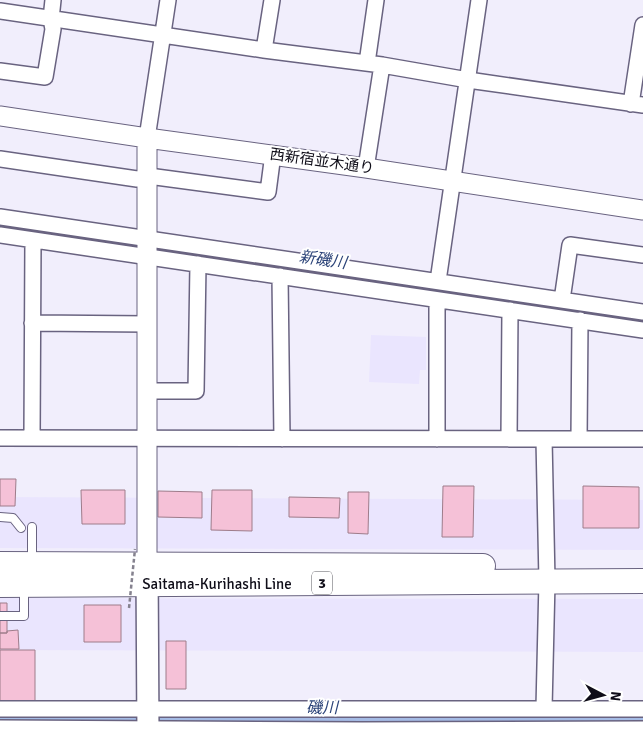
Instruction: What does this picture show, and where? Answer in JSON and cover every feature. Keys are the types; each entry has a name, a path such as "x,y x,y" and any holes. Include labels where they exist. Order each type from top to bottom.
{"main road":[{"name":"Saitama-Kurihashi Line","path":"0,564 28,574"},
{"name":"Saitama-Kurihashi Line","path":"0,585 28,574 143,566 547,573 643,581"},
{"path":"143,566 148,724"},
{"name":"Saitama-Kurihashi Line","path":"547,573 643,566"}],"street":[{"path":"0,71 45,77 53,29 51,19 53,0"},
{"path":"143,566 148,438 147,138 168,0"},
{"path":"264,50 272,0"},
{"path":"366,168 374,64 376,0"},
{"path":"438,281 479,0"},
{"path":"6,8 51,19 374,64 468,80 637,104 643,25"},
{"name":"西新宿並木通り","path":"0,116 147,138 273,154 643,210"},
{"path":"0,159 138,179 156,177 268,192 273,154"},
{"path":"0,216 147,247 198,264 643,330"},
{"path":"0,235 33,240 147,247 438,281 643,312"},
{"path":"32,438 33,240"},
{"path":"562,300 570,245 643,255"},
{"path":"148,391 196,391 198,264"},
{"path":"280,276 282,438"},
{"path":"437,300 437,439"},
{"path":"510,310 510,439"},
{"path":"579,439 580,320"},
{"path":"32,323 148,324"},
{"path":"0,438 643,439"},
{"path":"544,439 547,573 544,708"},
{"path":"0,728 36,732 148,724 544,708 643,710"},
{"path":"0,709 148,724 258,732 571,732 643,729"}],"lane":[{"path":"0,517 13,518 21,528"},
{"path":"0,616 24,616 32,528"}],"path":[{"path":"130,608 143,566"}],"shaded area":[{"path":"371,335 426,337 426,370 420,370 419,384 369,382"},
{"path":"0,497 643,500 643,550 0,548"},
{"path":"0,598 643,599 643,652 0,650"}],"building":[{"path":"0,479 16,479 15,506 0,506"},
{"path":"443,486 474,486 473,537 442,537"},
{"path":"583,486 639,487 639,528 583,528"},
{"path":"81,490 125,490 125,524 82,524"},
{"path":"212,490 252,490 252,531 211,530"},
{"path":"158,491 202,492 202,518 158,517"},
{"path":"348,492 369,492 368,534 348,533"},
{"path":"289,497 340,498 339,518 289,517"},
{"path":"0,603 7,603 7,633 0,633"},
{"path":"84,605 121,605 121,642 84,642"},
{"path":"18,630 19,649 0,649 0,633"},
{"path":"166,641 186,641 186,689 166,689"},
{"path":"0,650 35,650 35,705 0,704"}],"waterway":[{"name":"新磯川","path":"0,225 130,244"},
{"name":"磯川","path":"0,718 142,719"},
{"name":"磯川","path":"154,719 643,720"}]}
